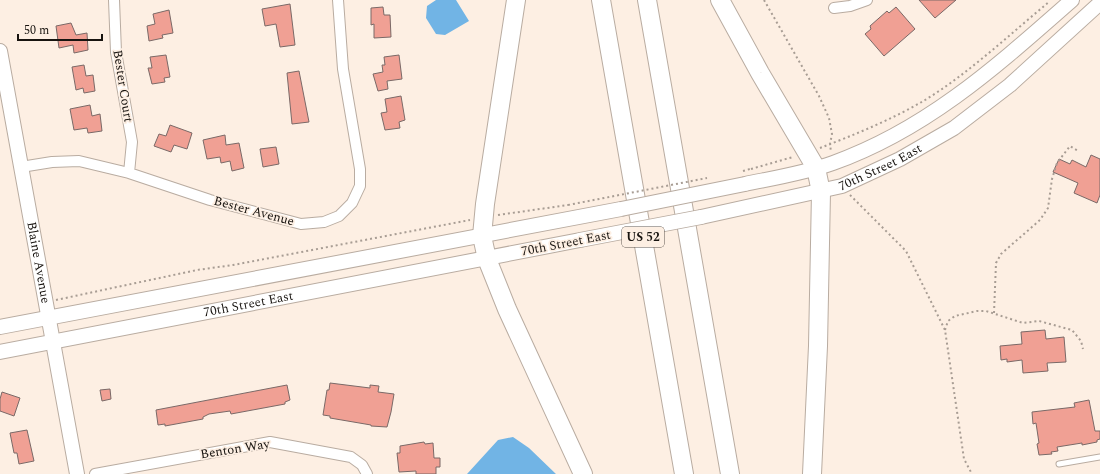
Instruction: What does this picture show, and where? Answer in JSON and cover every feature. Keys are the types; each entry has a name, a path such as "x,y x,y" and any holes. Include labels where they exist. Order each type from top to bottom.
{"highway":[{"path":"516,0 483,217 482,236 487,259 507,309 583,474"},
{"name":"US 52","path":"601,0 684,474"},
{"path":"647,0 730,474"},
{"path":"720,0 807,153 824,166 821,192 818,346 812,474"}],"main road":[{"name":"70th Street East","path":"0,327 482,236 576,217 744,178 824,166 880,143 911,127 936,111 984,77 1072,0"},
{"name":"70th Street East","path":"0,352 487,259 750,207 842,186 900,159 954,128 1010,85 1100,3"},
{"name":"Blaine Avenue","path":"0,51 77,474"}],"street":[{"name":"Bester Court","path":"114,0 116,52 132,142 129,172"},
{"name":"Bester Avenue","path":"21,167 52,162 79,161 129,172 210,200 301,224 324,222 339,216 352,204 360,186 360,169 343,69 338,0"},
{"path":"834,8 850,6 867,0"},
{"name":"Benton Way","path":"95,474 270,442 351,457 362,465 367,474"}],"lane":[{"path":"1059,464 1100,457"}],"path":[{"path":"764,0 819,96 829,118 832,134 824,166"},
{"path":"744,178 750,169 807,153 830,144 925,100 969,67 1051,0"},
{"path":"994,313 996,263 1001,254 1040,220 1048,208 1052,179 1057,163 1070,146 1078,150"},
{"path":"45,303 68,296 197,270 240,264 483,217 568,205 712,177"},
{"path":"842,186 854,200 906,251 945,330 964,459 972,474"},
{"path":"945,330 948,321 955,316 977,310 994,313 1023,323 1039,321 1072,330 1081,341 1083,349"}],"water":[{"path":"436,0 456,0 469,21 445,35 436,34 426,18 427,6"},
{"path":"513,437 529,448 556,474 467,474 498,440"}],"building":[{"path":"919,0 956,0 935,18"},
{"path":"290,4 295,45 280,47 276,24 265,26 262,9"},
{"path":"383,7 384,15 390,15 391,37 374,38 374,24 371,25 371,8"},
{"path":"896,7 915,29 884,56 865,34 871,29 870,26 887,11 889,13"},
{"path":"169,10 173,33 162,35 163,38 149,41 147,26 155,24 153,14"},
{"path":"71,23 76,35 87,33 88,50 74,53 73,45 59,48 56,26"},
{"path":"166,55 170,77 164,78 165,82 152,84 148,68 152,68 150,57"},
{"path":"399,55 402,79 387,81 388,89 378,91 373,74 383,72 382,65 385,65 384,57"},
{"path":"84,65 86,76 93,75 95,91 84,93 83,88 76,90 72,67"},
{"path":"299,71 309,122 292,124 287,73"},
{"path":"401,96 405,120 399,122 400,128 385,130 381,113 387,112 385,99"},
{"path":"90,105 92,116 100,114 102,131 88,133 87,128 74,130 70,109"},
{"path":"170,125 192,133 187,149 174,145 171,152 154,146 159,134 166,136"},
{"path":"225,135 226,145 239,143 244,168 232,171 230,161 221,163 220,157 207,159 203,140"},
{"path":"276,147 279,164 263,167 260,149"},
{"path":"1091,155 1100,159 1100,195 1097,203 1074,193 1078,183 1053,172 1059,159 1070,164 1072,160 1086,167"},
{"path":"1045,330 1046,339 1064,337 1066,362 1047,363 1048,371 1023,373 1022,360 1007,362 1007,359 1001,360 1000,346 1022,344 1021,332"},
{"path":"330,383 370,388 370,385 379,386 378,392 394,394 387,427 371,426 330,418 330,416 323,415 327,390 329,390"},
{"path":"287,385 290,400 285,402 285,404 231,414 230,411 209,414 203,417 203,419 165,426 165,424 158,425 156,410"},
{"path":"110,389 111,399 102,401 100,390"},
{"path":"2,392 20,398 14,416 0,411 0,399"},
{"path":"1089,400 1095,431 1100,431 1100,439 1097,440 1097,442 1082,445 1082,443 1057,447 1058,451 1051,452 1052,454 1039,455 1036,423 1033,424 1032,412 1075,407 1074,403"},
{"path":"27,430 34,461 19,464 17,453 14,453 10,433"},
{"path":"424,442 425,444 433,443 434,458 440,458 440,467 436,467 436,474 416,474 416,471 399,472 397,453 400,453 400,446"}]}
